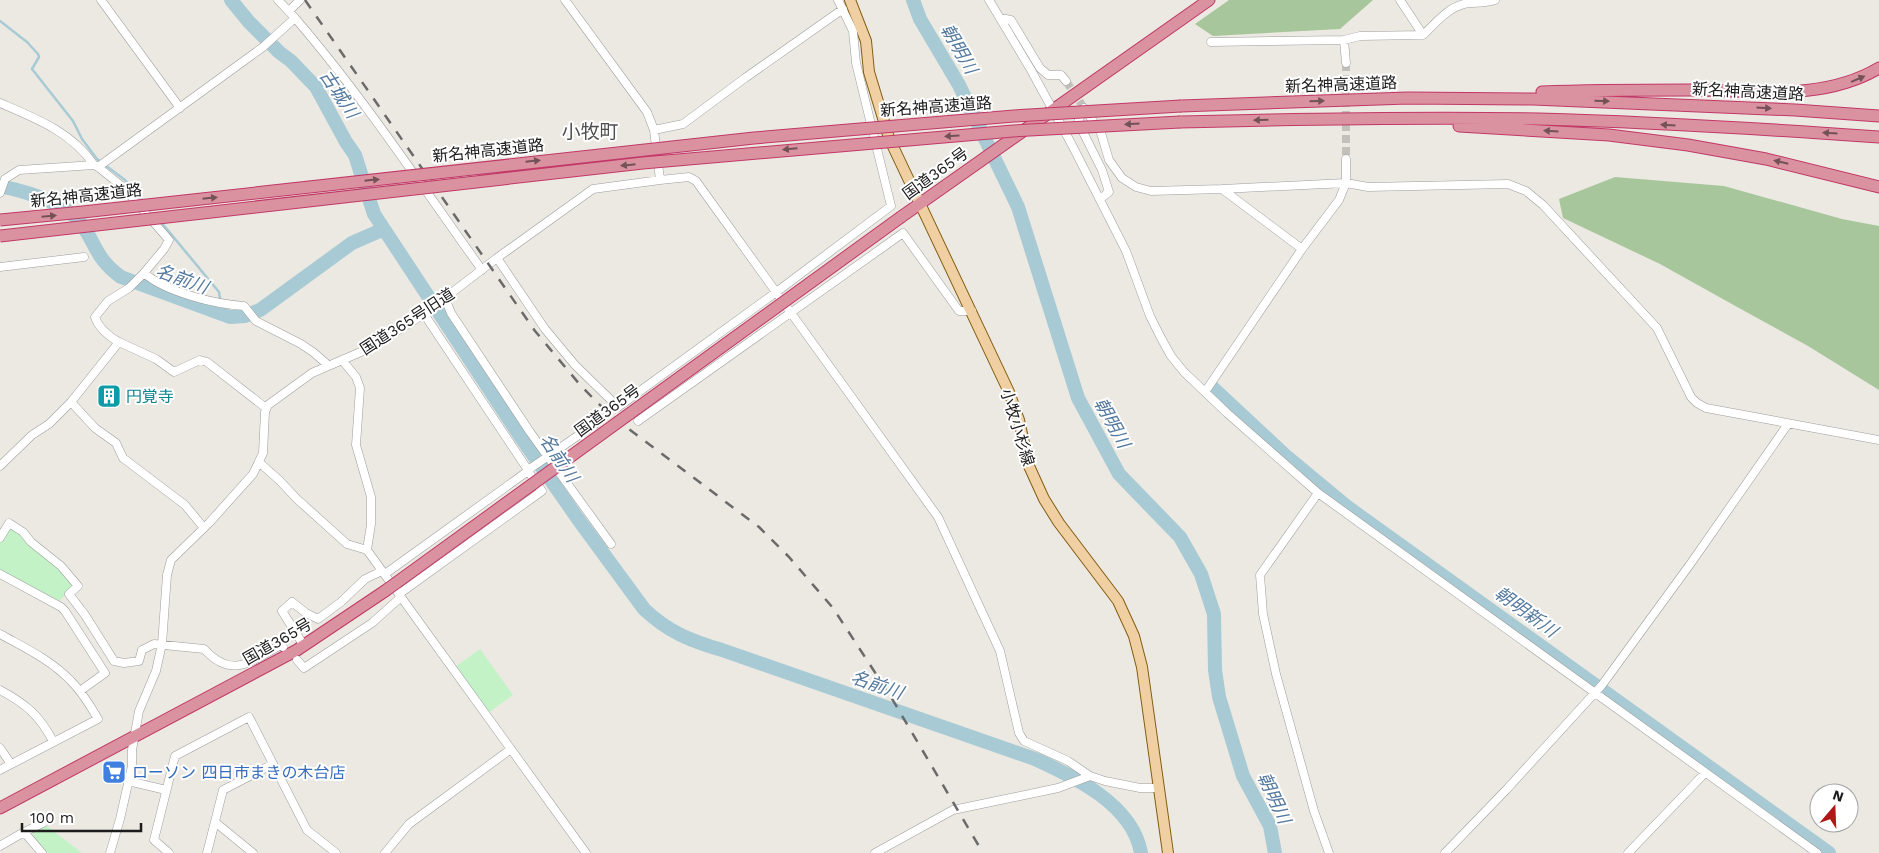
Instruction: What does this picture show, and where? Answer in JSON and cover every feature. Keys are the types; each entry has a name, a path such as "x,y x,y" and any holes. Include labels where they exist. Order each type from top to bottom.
{"highway":[{"name":"国道365号","path":"0,807 304,646 385,591 933,194 1210,0"},
{"path":"1408,98 1602,90 1791,92 1850,83 1879,68"},
{"name":"新名神高速道路","path":"0,220 754,138 1014,116 1180,106 1408,98 1533,99 1670,103 1879,116"},
{"path":"1288,119 1491,127 1609,135 1688,145 1766,159 1879,187"},
{"name":"新名神高速道路","path":"0,236 643,163 983,133 1180,122 1288,119 1540,119 1795,131 1879,137"}],"main road":[{"name":"小牧小杉線","path":"850,0 866,41 869,72 889,138 1009,392 1029,466 1044,499 1059,523 1118,601 1134,636 1142,667 1168,853"}],"street":[{"path":"100,0 180,108"},
{"path":"278,0 342,75 482,270"},
{"path":"289,11 300,0"},
{"path":"565,0 646,112 654,130 660,180"},
{"path":"496,258 545,329 575,365 618,406 775,293 891,206 856,63 853,31 838,0"},
{"path":"1400,0 1423,35"},
{"path":"1211,42 1344,40 1360,36 1423,35 1448,11 1464,4 1480,4 1495,0"},
{"path":"990,1 1031,70 1100,199 1126,251 1150,316 1160,336 1176,361 1205,392 1318,493 1598,690 1705,773 1816,853"},
{"path":"654,130 683,124 843,9"},
{"path":"0,193 6,179 19,170 96,166 108,159 263,47 295,18"},
{"path":"1000,18 1012,20 1040,68 1048,75 1061,75 1066,81"},
{"path":"1344,40 1346,63"},
{"path":"0,103 40,120 67,136 85,152 96,166 123,187 168,240 164,249 144,273 129,288 108,301 95,317 101,327 113,339 156,359 174,372 200,360 207,362 266,408 264,446 260,463 246,483 171,560 167,575 162,644 156,671 139,711 132,750 132,766 110,853"},
{"path":"1100,199 1109,192 1102,170 1078,122 1084,108 1102,133 1109,160 1122,178 1136,187 1151,191 1346,183 1368,187 1508,184 1526,191 1543,205 1657,328 1691,397 1697,403 1706,408 1879,440"},
{"path":"1205,392 1302,249 1339,200 1346,183 1346,159"},
{"name":"国道365号旧道","path":"266,408 312,372 370,348 425,313 496,258 593,189 689,177 696,181 894,459 938,517 1000,651 1019,733 1024,741 1068,761 1088,777 1131,786 1159,788"},
{"path":"1222,189 1302,249"},
{"path":"638,422 902,233 959,311 972,311"},
{"path":"0,267 84,257"},
{"path":"144,273 153,280 209,302 245,307 256,321 301,344 314,352 328,365"},
{"path":"444,300 546,457 611,544"},
{"path":"297,660 304,668 372,623 400,595 542,491 425,313"},
{"path":"0,466 32,435 49,424 71,402 119,342"},
{"path":"342,360 356,377 360,388 356,446 372,497 371,524 367,550"},
{"path":"71,402 95,428 116,443 123,458 185,505 204,528"},
{"path":"304,646 282,611 292,602 306,613 318,619 341,602 365,579 384,573 602,419"},
{"path":"1445,853 1598,690 1691,563 1788,424"},
{"path":"260,463 347,544 367,550 586,853"},
{"path":"1318,493 1260,575 1263,614 1276,674 1314,811 1329,853"},
{"path":"0,538 9,523 23,532 31,542 61,566 78,586 69,594 85,615 114,661 124,663 139,661 142,650 154,644 162,644 204,649 214,660 230,666 240,666 281,645 283,647"},
{"path":"0,574 65,611 104,673 80,691"},
{"path":"0,634 50,662 66,675 80,691 98,719 0,770"},
{"path":"0,690 20,700 35,714 54,741"},
{"path":"170,853 154,840 175,756 249,717 307,830 336,853"},
{"path":"0,748 11,764"},
{"path":"385,853 409,824 511,749"},
{"path":"208,853 223,790 273,764"},
{"path":"1628,853 1705,773"},
{"path":"875,853 953,810 1058,788 1088,777"},
{"path":"128,781 166,790"},
{"path":"215,822 253,853"},
{"path":"0,846 43,823"},
{"path":"24,832 42,853"}],"green space":[{"path":"1229,0 1373,0 1340,29 1213,36 1195,24"},
{"path":"1615,177 1724,186 1842,219 1879,226 1879,390 1808,346 1660,264 1563,218 1559,199"},
{"path":"8,528 11,528 36,546 73,583 73,587 59,601 0,570 0,542"},
{"path":"480,649 513,695 488,713 455,667"},
{"path":"46,825 82,853 47,853 33,836 33,832"}],"waterway":[{"name":"名前川","path":"231,0 249,22 316,87 355,155 374,214 520,436 644,609 671,630 690,639 1051,766 1084,784 1114,807 1127,821 1136,836 1141,853"},
{"name":"朝明川","path":"913,0 920,19 959,85 1018,207 1078,398 1119,474 1180,537 1201,574 1214,614 1215,670 1219,697 1243,776 1270,826 1275,853"},
{"path":"0,21 27,42 38,54 39,57 32,69 73,121 82,139 97,159 125,180 143,201"},
{"name":"名前川","path":"0,186 43,198 73,215 86,230 106,264 121,277 230,317 245,316 260,310 352,243 384,229"},
{"path":"161,222 219,292 220,299"},
{"name":"名前川","path":"214,312 216,307"},
{"name":"朝明新川","path":"1212,387 1287,457 1346,506 1829,853"}],"tunnel":[{"path":"1346,63 1346,159"},
{"path":"1066,81 1084,108"}],"railway":[{"path":"305,0 535,331 581,386 609,414 759,527 789,557 833,608 891,697 983,853"}],"place":[{"name":"円覚寺","path":"109,396"},
{"name":"ローソン 四日市まきの木台店","path":"114,772"}],"district":[{"name":"小牧町","path":"590,131"}],"water label":[{"name":"古城川","path":"339,94"}]}
